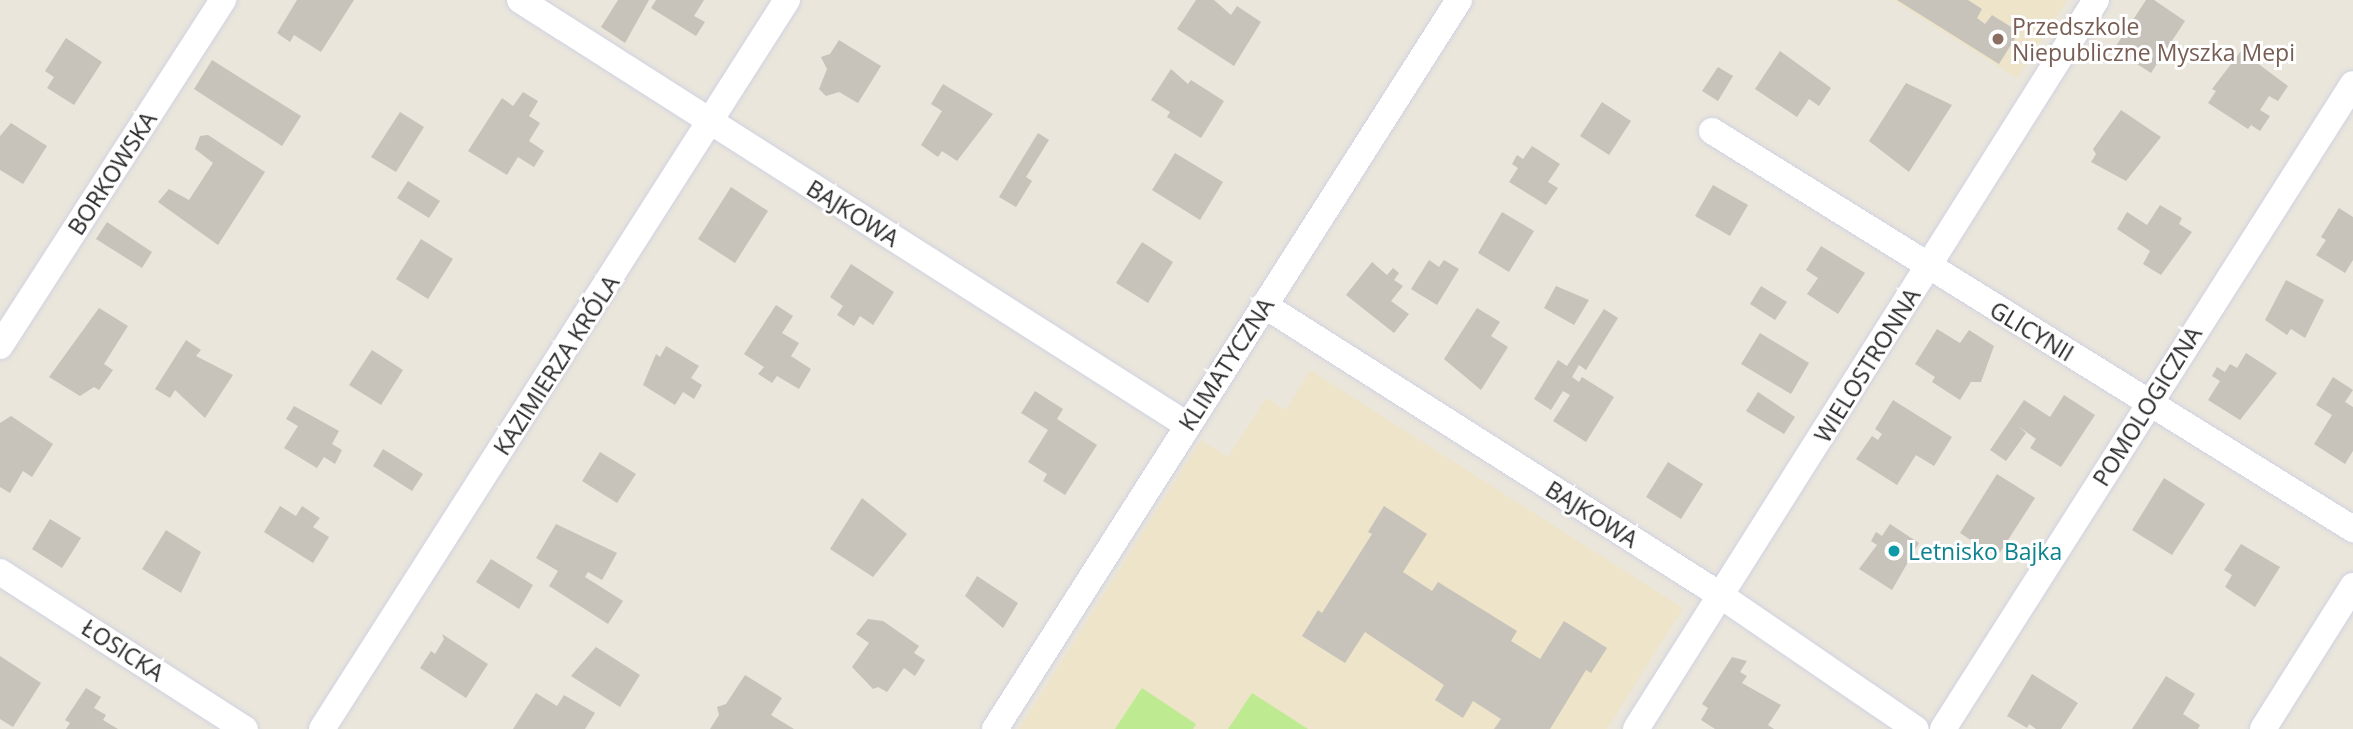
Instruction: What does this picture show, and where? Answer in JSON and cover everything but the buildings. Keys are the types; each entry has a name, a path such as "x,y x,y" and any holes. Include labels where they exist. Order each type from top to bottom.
{"street":[{"name":"BORKOWSKA","path":"0,346 223,0"},
{"name":"BAJKOWA","path":"520,0 1187,425"},
{"name":"KAZIMIERZA KRÓLA","path":"322,729 787,0"},
{"name":"KLIMATYCZNA","path":"995,729 1460,0"},
{"name":"WIELOSTRONNA","path":"1636,729 2096,0"},
{"name":"POMOLOGICZNA","path":"1943,729 2353,84"},
{"name":"GLICYNII","path":"1712,131 1928,268 2150,401 2353,529"},
{"name":"BAJKOWA","path":"1264,305 1720,596 1916,729"},
{"name":"ŁOSICKA","path":"0,572 245,729"},
{"path":"2263,729 2353,586"}],"shaded area":[{"name":"Przedszkole Niepubliczne Myszka Mepi","path":"1893,0 2067,0 2017,78"},
{"path":"1310,370 1683,608 1607,729 1019,729 1201,440 1228,457 1266,398 1286,410"}],"green space":[{"path":"1142,688 1196,724 1193,729 1115,729"},
{"path":"1252,693 1308,729 1228,729"}],"place":[{"name":"Przedszkole Niepubliczne Myszka Mepi","path":"1998,39"},
{"name":"Letnisko Bajka","path":"1894,551"}]}
